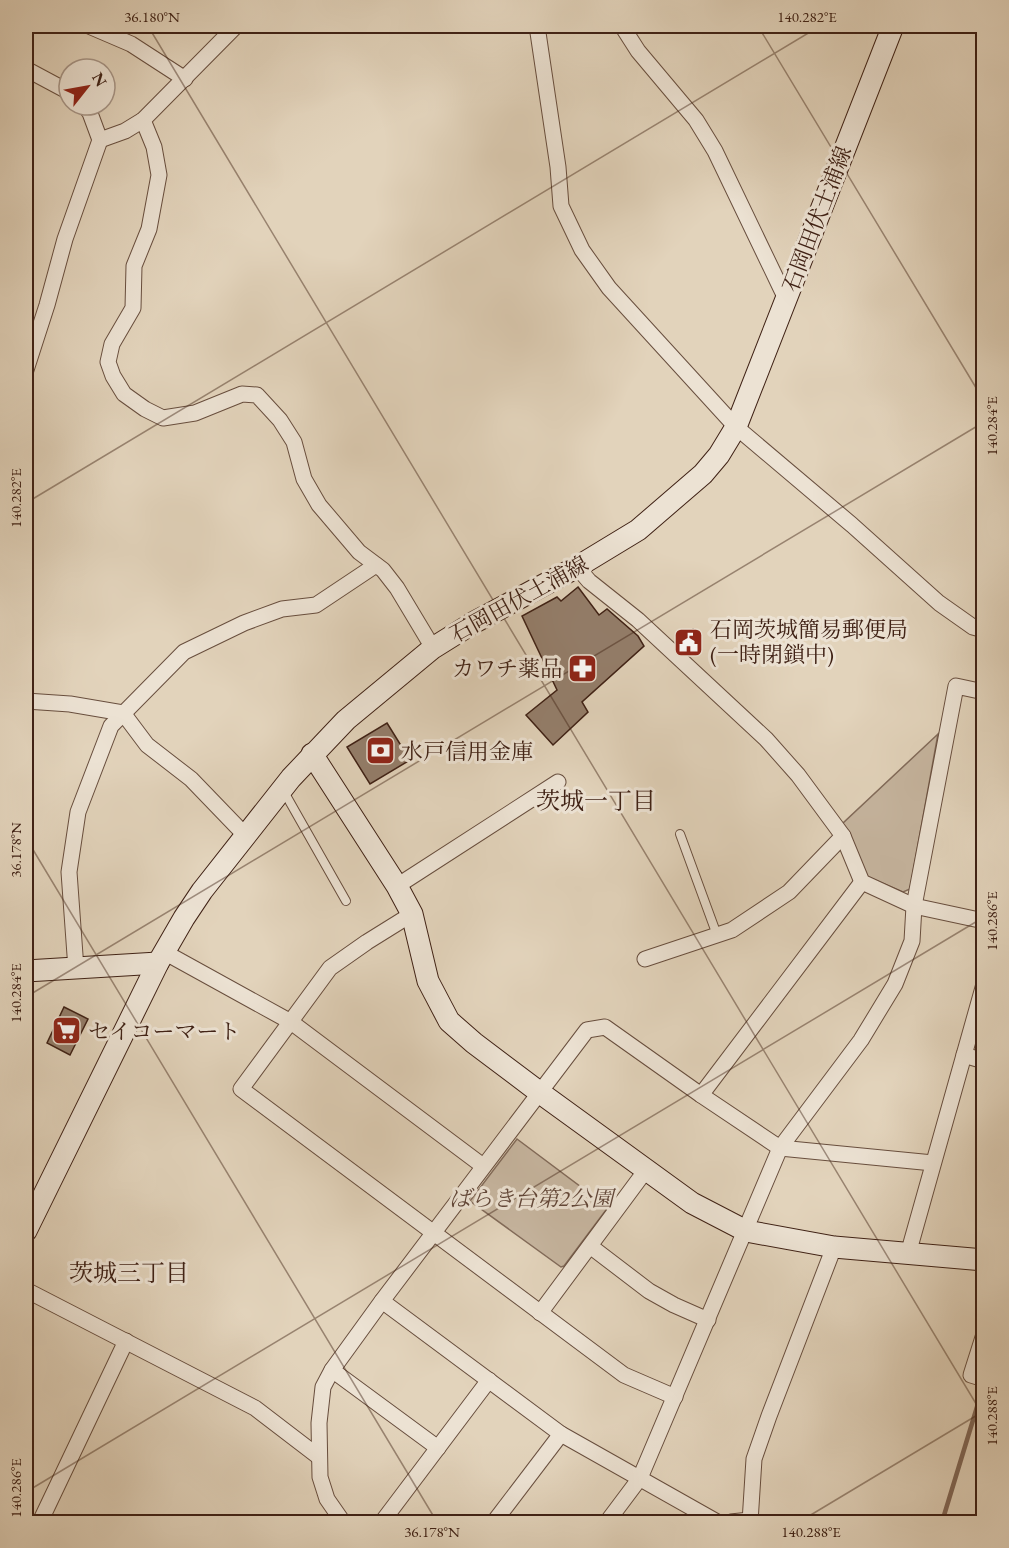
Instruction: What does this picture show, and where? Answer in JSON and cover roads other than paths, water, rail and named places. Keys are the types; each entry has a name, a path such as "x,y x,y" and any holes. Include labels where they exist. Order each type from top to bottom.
{"main road":[{"name":"石岡田伏土浦線","path":"28,1219 161,958 202,891 312,754 362,706 433,648 638,530 704,474 719,455 736,427 893,26"},
{"path":"312,754 397,886 412,914 428,981 449,1021 538,1092 692,1203 746,1231 834,1247 984,1260"},
{"path":"26,971 76,969 161,958"}],"street":[{"path":"89,26 131,44 185,79"},
{"path":"100,140 125,131 143,120 236,26"},
{"path":"537,26 558,167 561,206 582,250 609,288 736,427 852,525 939,603 973,627 984,630"},
{"path":"622,26 638,51 696,120 715,151 786,299"},
{"path":"26,69 57,86"},
{"path":"26,369 69,228 100,140 92,117"},
{"path":"143,120 154,147 159,175 149,229 134,266 133,309 112,344 108,362 113,376 124,394 163,418 195,413 242,394 257,395 280,420 294,441 304,479 320,505 359,552 376,565 397,588 433,648"},
{"path":"76,969 69,872 78,812 111,726 184,652 244,623 282,609 316,605 376,565"},
{"path":"577,567 589,581 638,620 766,739 798,775 843,836 862,882 914,906 984,921"},
{"path":"607,1522 640,1478 780,1148 861,1040 895,984 912,941 914,906 956,686 984,692"},
{"path":"26,700 70,704 123,713 147,745 191,779 245,835"},
{"path":"397,886 558,782"},
{"path":"645,959 732,930 789,892 843,836"},
{"path":"701,1095 862,882"},
{"path":"412,914 330,968 241,1089 624,1376 675,1397"},
{"path":"161,958 291,1022 483,1166"},
{"path":"908,1254 984,984"},
{"path":"343,1522 327,1499 320,1477 318,1423 323,1387 332,1370 382,1301 587,1030 605,1027 780,1148 933,1163"},
{"path":"964,1056 984,1061"},
{"path":"540,1313 646,1170"},
{"path":"590,1246 649,1291 708,1320"},
{"path":"731,1522 750,1521 754,1459 834,1247"},
{"path":"26,1290 255,1408 319,1457"},
{"path":"382,1301 561,1434 717,1522"},
{"path":"984,1334 971,1376 984,1378"},
{"path":"40,1522 126,1341"},
{"path":"332,1370 438,1448"},
{"path":"381,1522 489,1380"},
{"path":"494,1522 561,1434"}],"lane":[{"path":"282,789 346,901"},
{"path":"680,834 717,935"}],"waterway":[{"path":"942,1522 984,1384"}],"place":[{"name":"石岡茨城簡易郵便局 (一時閉鎖中)","path":"689,642"},
{"name":"カワチ薬品","path":"583,668"},
{"name":"水戸信用金庫","path":"380,751"},
{"name":"セイコーマート","path":"67,1031"}],"district":[{"name":"茨城一丁目","path":"596,800"},
{"name":"茨城三丁目","path":"129,1272"}],"park label":[{"name":"ばらき台第2公園","path":"531,1198"}]}
